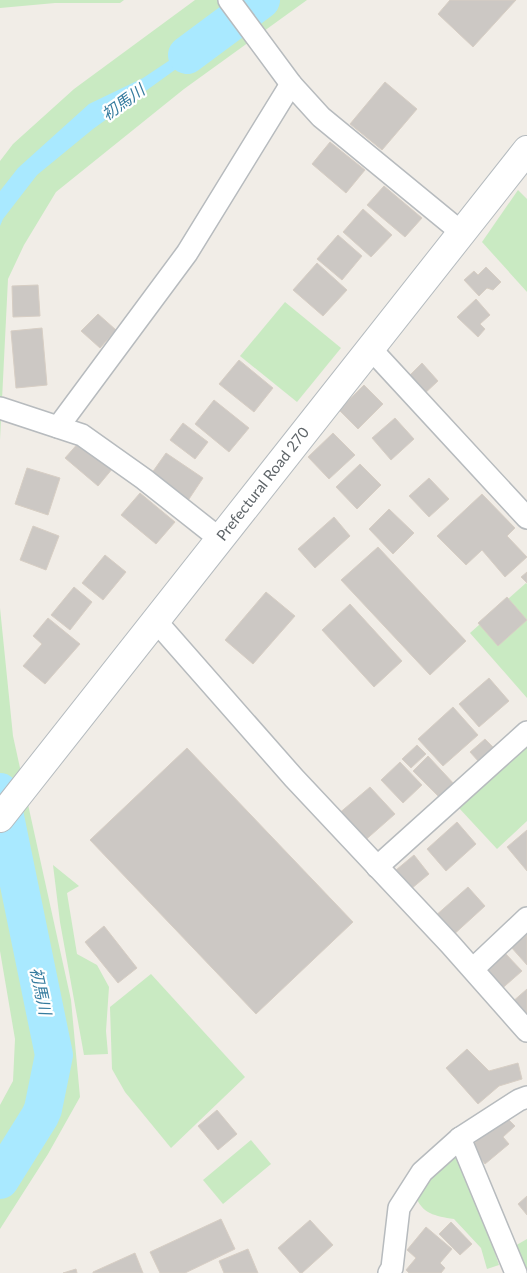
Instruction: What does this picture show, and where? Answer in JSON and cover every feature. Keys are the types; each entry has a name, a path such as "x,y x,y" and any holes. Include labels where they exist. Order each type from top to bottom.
{"main road":[{"name":"Prefectural Road 270","path":"0,818 460,232 527,150"}],"street":[{"path":"228,0 291,84 321,117 460,232"},
{"path":"58,427 187,253 291,84"},
{"path":"370,348 527,518"},
{"path":"3,409 82,435 144,479 220,539"},
{"path":"155,620 294,778 473,969 527,1031"},
{"path":"377,867 527,732"},
{"path":"473,969 527,918"},
{"path":"389,1273 392,1268 399,1208 422,1172 460,1138 524,1102"},
{"path":"460,1138 516,1273"}],"green space":[{"path":"0,0 124,0 120,3 55,3 0,8"},
{"path":"195,0 307,0 184,89 56,192 24,245 8,279 0,440 0,161 13,144 74,89"},
{"path":"518,190 527,199 527,292 482,242"},
{"path":"285,302 341,348 297,402 240,356"},
{"path":"527,584 527,698 470,633"},
{"path":"0,608 13,736 71,1000 80,1097 48,1154 0,1229 0,1105 13,1081 15,1039 0,951"},
{"path":"527,746 527,821 497,849 459,808"},
{"path":"53,865 79,886 67,893 77,954 97,965 109,987 106,1031 108,1054 84,1055 60,922"},
{"path":"151,974 245,1077 171,1148 125,1092 112,1069 110,1007"},
{"path":"251,1140 271,1164 223,1204 203,1180"},
{"path":"455,1155 463,1157 499,1265 487,1269 481,1248 454,1219 441,1217 425,1210 415,1195 430,1173"},
{"path":"527,1239 527,1273 522,1273 513,1247"}],"water":[{"path":"224,24 228,25 197,54 93,129 37,175 3,219 0,226 0,191 18,168 89,104 143,78"}],"building":[{"path":"450,0 516,0 473,47 438,14"},
{"path":"385,82 417,109 382,150 350,124"},
{"path":"330,142 365,170 346,193 312,164"},
{"path":"384,186 422,218 405,237 367,205"},
{"path":"363,209 392,235 371,257 343,232"},
{"path":"338,235 362,256 342,280 317,259"},
{"path":"317,263 347,290 323,316 293,290"},
{"path":"486,267 501,282 493,290 487,288 479,296 464,280 474,271 478,275"},
{"path":"38,285 40,316 13,317 12,286"},
{"path":"476,299 490,315 480,324 485,329 478,337 457,317"},
{"path":"98,314 116,330 100,348 81,331"},
{"path":"42,328 47,385 16,388 11,331"},
{"path":"239,360 273,388 254,412 219,384"},
{"path":"422,363 438,381 423,395 407,378"},
{"path":"364,385 383,404 358,429 339,410"},
{"path":"214,400 249,428 229,452 195,424"},
{"path":"395,418 414,439 391,460 372,438"},
{"path":"183,423 208,442 195,459 170,440"},
{"path":"333,433 355,455 329,479 308,457"},
{"path":"81,440 113,468 98,486 65,458"},
{"path":"166,453 203,478 187,502 149,477"},
{"path":"360,464 381,485 357,509 336,487"},
{"path":"27,468 60,478 48,515 15,504"},
{"path":"429,478 449,499 429,517 409,496"},
{"path":"140,493 175,522 156,544 121,515"},
{"path":"482,494 515,528 507,536 527,557 505,577 482,550 466,565 437,536"},
{"path":"389,509 414,533 393,554 369,529"},
{"path":"334,517 350,536 315,568 298,549"},
{"path":"33,526 59,536 46,570 20,560"},
{"path":"378,547 466,641 430,675 341,580"},
{"path":"105,555 126,572 103,600 82,583"},
{"path":"527,572 527,583 521,577"},
{"path":"74,587 92,602 70,630 51,615"},
{"path":"266,592 295,616 253,664 225,640"},
{"path":"507,597 527,620 498,646 478,623"},
{"path":"350,604 402,661 374,687 322,630"},
{"path":"48,618 80,644 45,684 23,666 42,644 33,636"},
{"path":"489,678 509,701 479,727 459,704"},
{"path":"453,707 478,735 443,766 418,739"},
{"path":"485,739 494,748 479,762 470,752"},
{"path":"417,745 426,754 411,768 402,759"},
{"path":"187,748 353,922 256,1014 90,840"},
{"path":"428,756 455,785 441,799 413,771"},
{"path":"400,762 422,785 403,803 381,780"},
{"path":"370,787 395,814 362,843 337,815"},
{"path":"457,822 476,844 446,871 427,849"},
{"path":"527,830 527,871 507,847"},
{"path":"414,855 429,874 411,889 396,870"},
{"path":"468,887 485,906 451,937 434,917"},
{"path":"104,926 137,968 118,983 85,942"},
{"path":"527,932 527,965 511,947"},
{"path":"504,952 522,971 498,992 481,973"},
{"path":"527,989 527,1022 511,1003"},
{"path":"467,1049 489,1071 518,1063 522,1079 499,1086 478,1104 446,1068"},
{"path":"217,1110 237,1134 218,1150 198,1126"},
{"path":"505,1116 515,1126 503,1137 509,1144 485,1164 471,1146"},
{"path":"527,1196 527,1215 518,1204"},
{"path":"221,1219 235,1249 185,1273 160,1273 150,1252"},
{"path":"310,1220 333,1245 300,1273 278,1248"},
{"path":"451,1222 472,1244 460,1255 439,1234"},
{"path":"426,1227 452,1249 440,1263 445,1268 441,1273 409,1273 406,1270 416,1258 407,1250"},
{"path":"248,1249 258,1273 224,1273 219,1261"},
{"path":"135,1253 143,1273 93,1273 93,1272"},
{"path":"76,1269 77,1273 63,1273"}],"waterway":[{"name":"初馬川","path":"187,55 261,0"},
{"name":"初馬川","path":"0,792 54,1055 40,1116 0,1180"}]}
